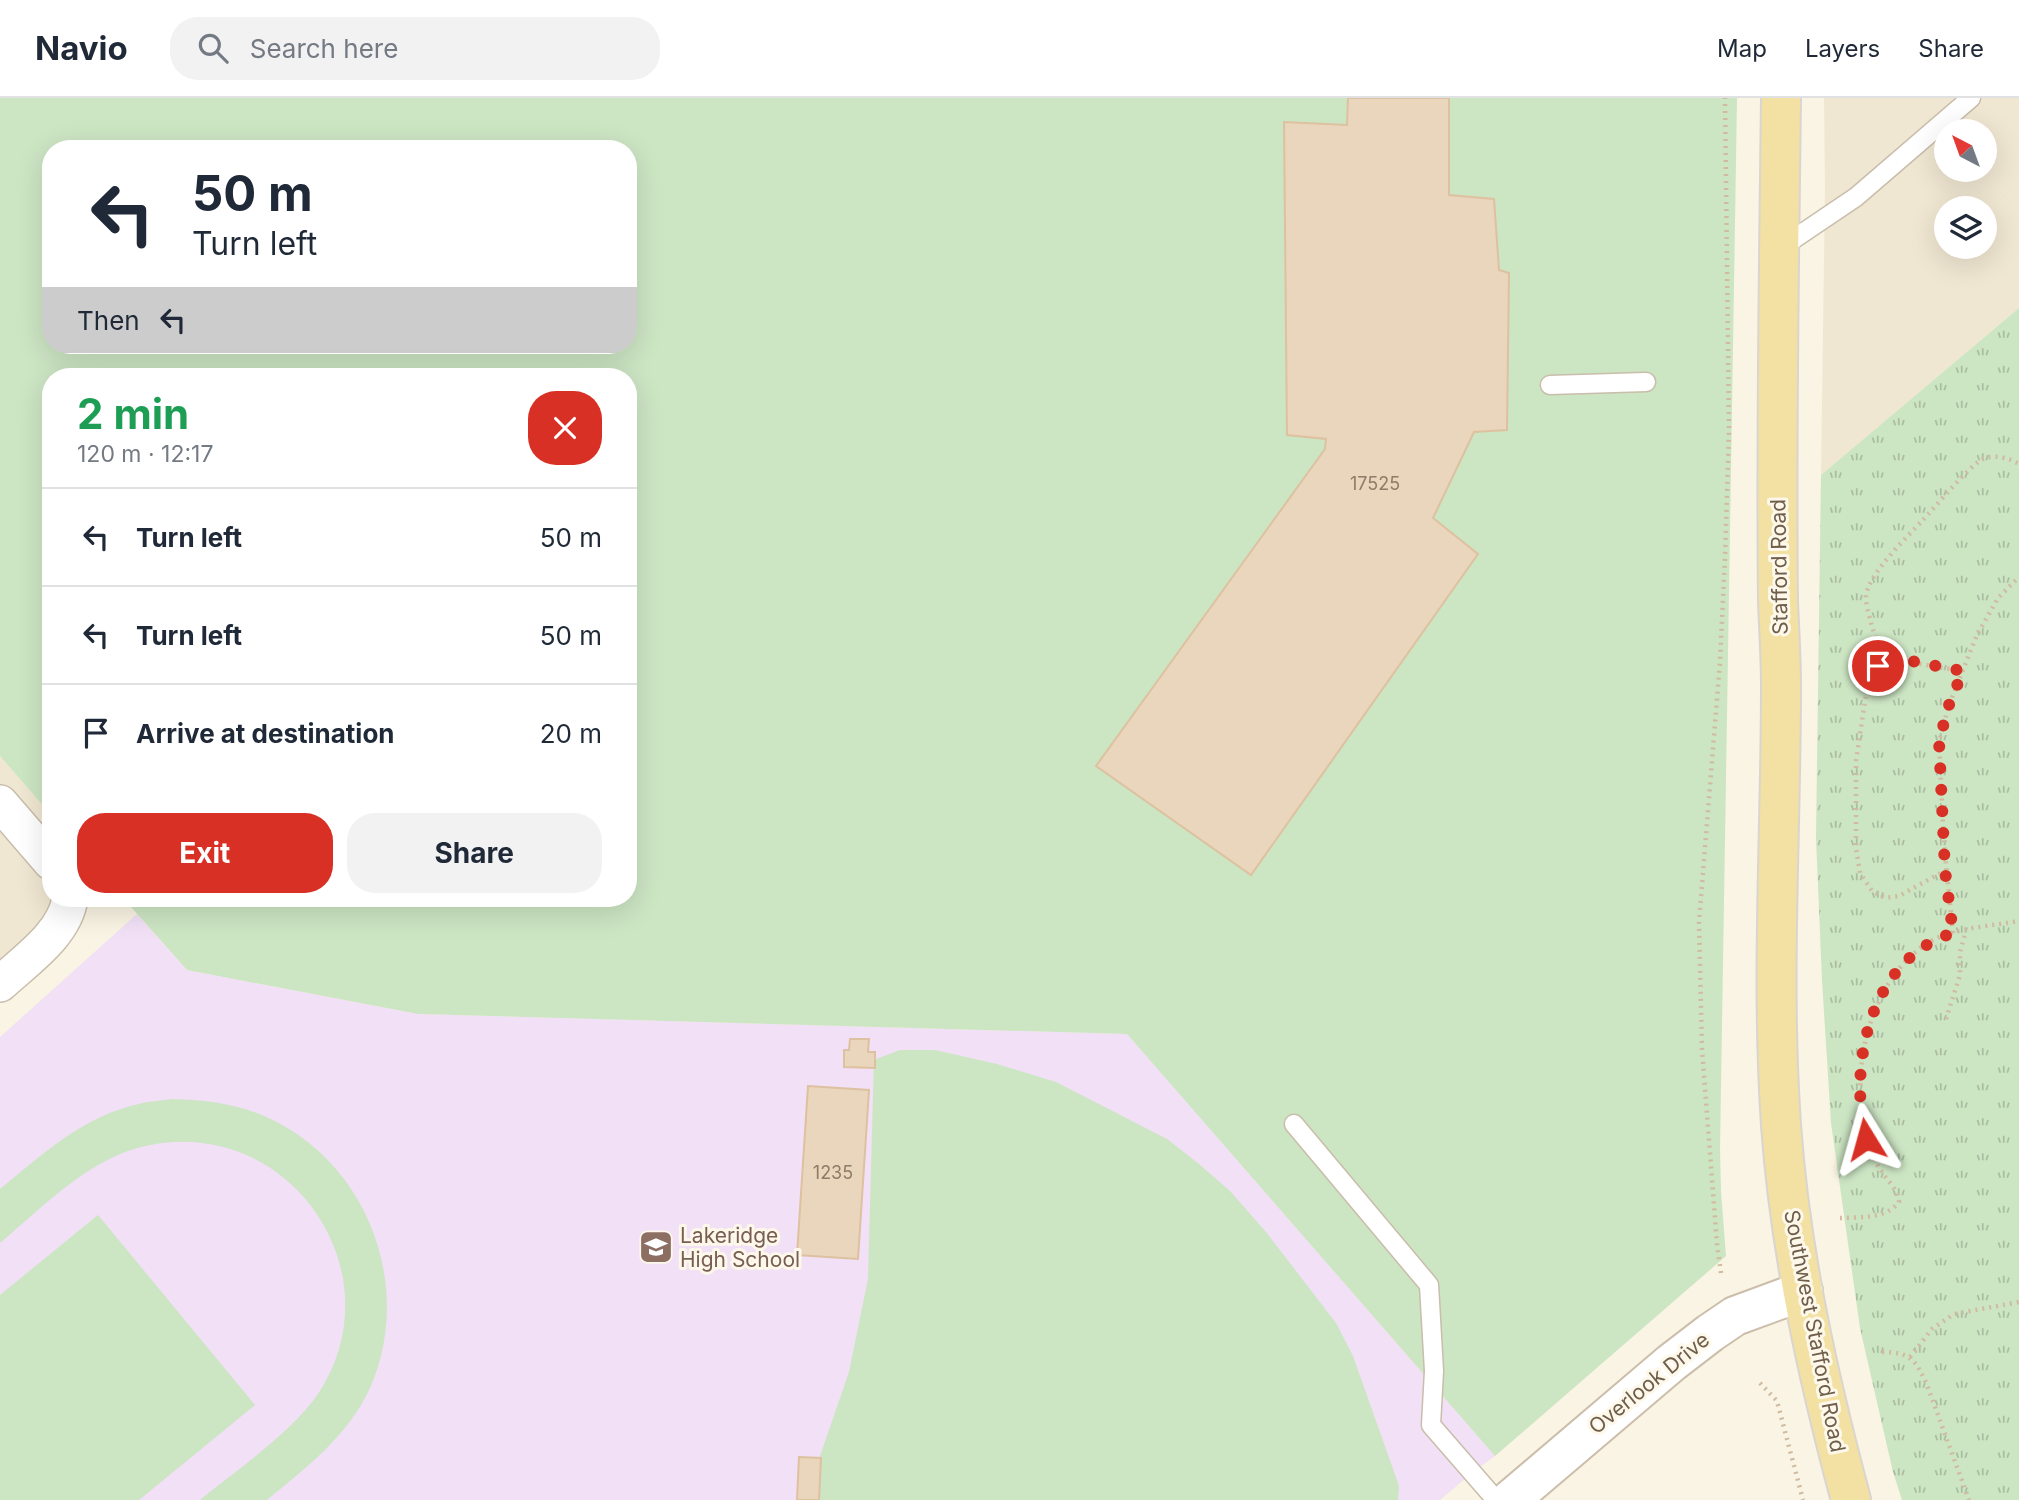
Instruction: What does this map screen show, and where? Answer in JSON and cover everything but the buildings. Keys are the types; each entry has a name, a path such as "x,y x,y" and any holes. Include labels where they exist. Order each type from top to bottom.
{"main road":[{"name":"Stafford Road","path":"1777,1035 1781,684 1778,563 1781,98"},
{"name":"Southwest Stafford Road","path":"1777,1035 1781,1127 1793,1230 1818,1370 1851,1500"}],"street":[{"path":"0,803 42,852"},
{"path":"0,984 52,935 67,907"},
{"name":"Overlook Drive","path":"1510,1500 1710,1332 1735,1316 1803,1291"}],"lane":[{"path":"1779,249 1856,197 1970,98"},
{"path":"1550,385 1646,382"},
{"path":"1294,1124 1429,1285 1434,1371 1431,1425 1496,1500"}],"path":[{"path":"1721,1273 1702,1049 1699,922 1720,662 1726,532 1729,431 1725,98"},
{"path":"1963,671 1890,657 1873,632 1866,594 1894,551 1983,459 2000,457 2019,464"},
{"path":"1953,933 1945,870 1939,741 1949,705 1977,635 1997,598 2019,577"},
{"path":"1890,657 1878,666 1868,681 1856,761 1856,848 1860,873 1872,891 1885,898 1899,896 1945,870"},
{"path":"1840,1218 1882,1213 1892,1210 1899,1202 1896,1192 1871,1153 1866,1139 1861,1100 1863,1055 1873,1012 1894,975 1921,948 1931,942 1953,933 2019,921"},
{"path":"1946,1019 1961,975 1960,952 1966,931"},
{"path":"1910,1357 1932,1329 1954,1314 2019,1302"},
{"path":"1882,1352 1899,1352 1910,1357 1920,1370 1969,1500"},
{"path":"1760,1383 1777,1401 1803,1500"}],"shaded area":[{"path":"1824,98 2019,98 2019,308 1821,475"},
{"path":"0,756 42,805 42,907 80,907 0,977"},
{"name":"Lakeridge High School","path":"137,914 187,970 418,1014 1127,1034 1495,1456 1440,1500 0,1500 0,1037"}],"green space":[{"path":"0,98 1737,98 1720,1148 1726,1256 1495,1456 1127,1034 418,1014 187,970 131,907 637,907 637,368 42,368 42,805 0,756"},
{"path":"2019,308 2019,1500 1902,1500 1893,1472 1860,1328 1831,1123 1816,838 1821,475"},
{"path":"900,1050 935,1050 997,1064 1056,1082 1167,1139 1230,1191 1266,1232 1336,1323 1353,1356 1399,1486 1398,1500 815,1500 820,1456 849,1372 868,1279 874,1060"},
{"path":"171,1099 207,1101 241,1108 264,1116 300,1136 330,1163 355,1195 372,1230 383,1269 387,1309 383,1349 370,1388 338,1436 267,1500 200,1500 263,1450 307,1408 318,1394 339,1347 345,1300 337,1255 316,1214 286,1180 247,1155 201,1143 150,1145 128,1151 88,1171 0,1243 0,1189 65,1138 100,1117 143,1103"},
{"path":"98,1215 255,1405 139,1500 0,1500 0,1295"}],"place":[{"name":"Lakeridge High School","path":"656,1247"}],"route":[{"path":"1866,1139 1861,1087 1863,1055 1873,1012 1886,987 1901,967 1921,948 1953,933 1945,870 1939,741 1949,705 1963,671 1890,657 1878,666"}]}
